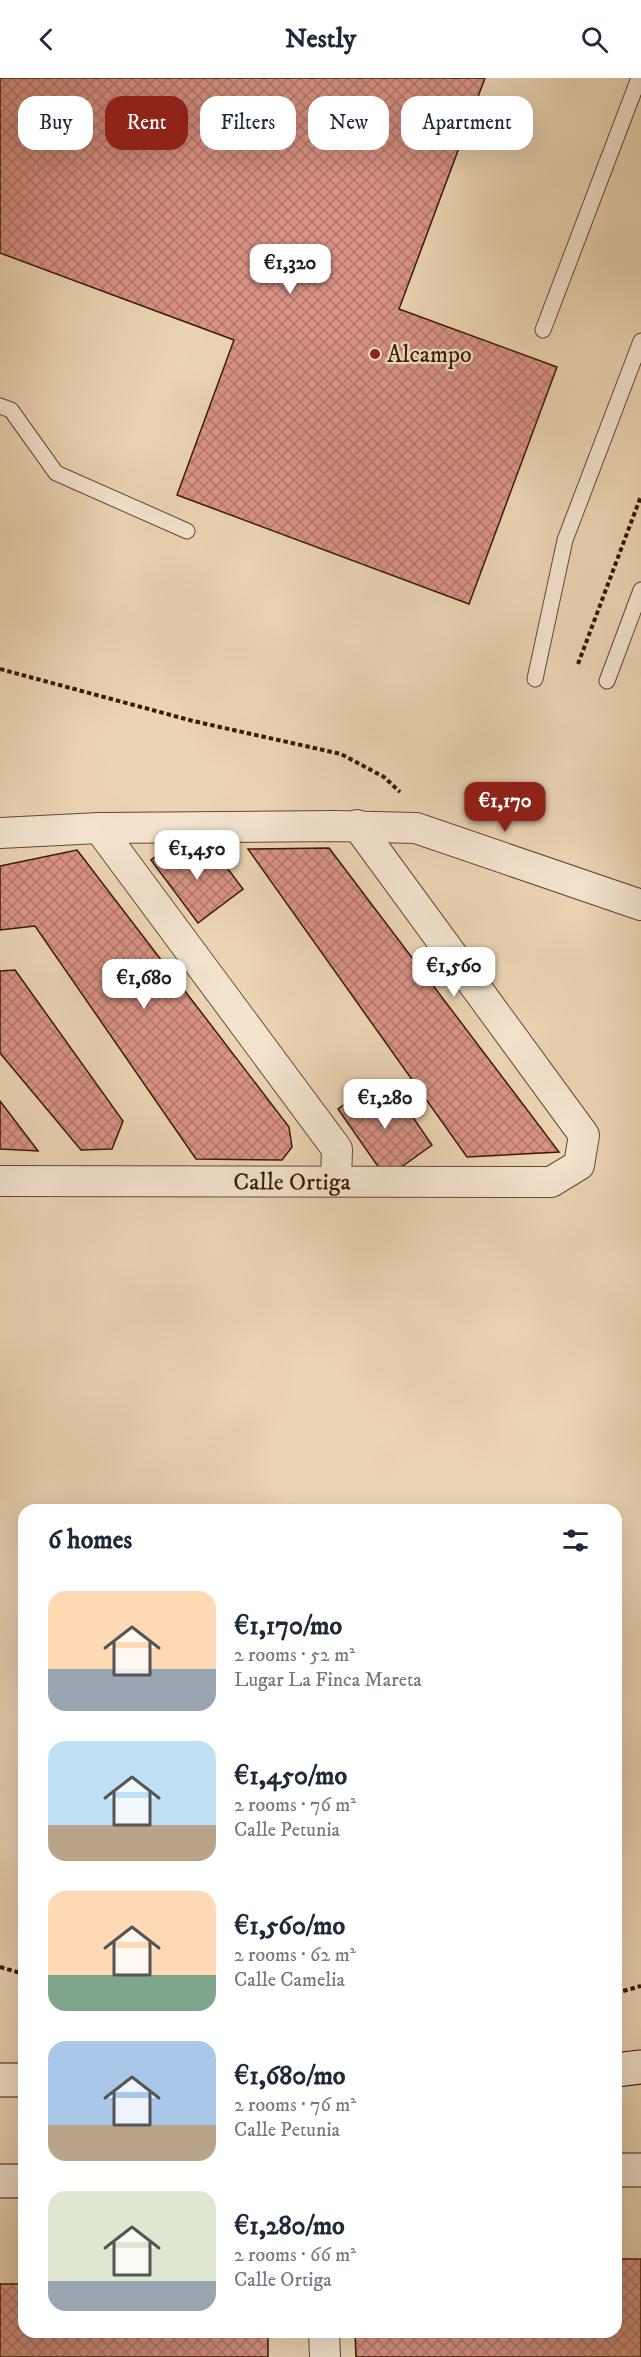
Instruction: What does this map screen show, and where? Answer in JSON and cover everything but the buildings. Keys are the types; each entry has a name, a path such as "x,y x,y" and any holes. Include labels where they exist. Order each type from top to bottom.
{"street":[{"path":"0,833 99,828 357,825 422,831 641,905"},
{"name":"Calle Ortiga","path":"0,1181 551,1182 579,1165 584,1135 357,825"},
{"path":"99,828 337,1149 336,1181"},
{"path":"622,2069 641,2067"},
{"path":"0,2080 18,2080"},
{"path":"622,2170 641,2170"},
{"path":"0,2181 18,2181"},
{"path":"324,2338 325,2357"}],"lane":[{"path":"543,330 639,78"},
{"path":"536,679 565,540 641,342"},
{"path":"0,406 11,410 56,473 187,531"},
{"path":"607,681 641,591"}],"path":[{"path":"578,664 641,496"},
{"path":"0,669 193,721 341,754 384,777 411,804 422,831"},
{"path":"0,1967 18,1972"},
{"path":"622,1991 641,1986"}],"place":[{"name":"Alcampo","path":"375,354"}]}
